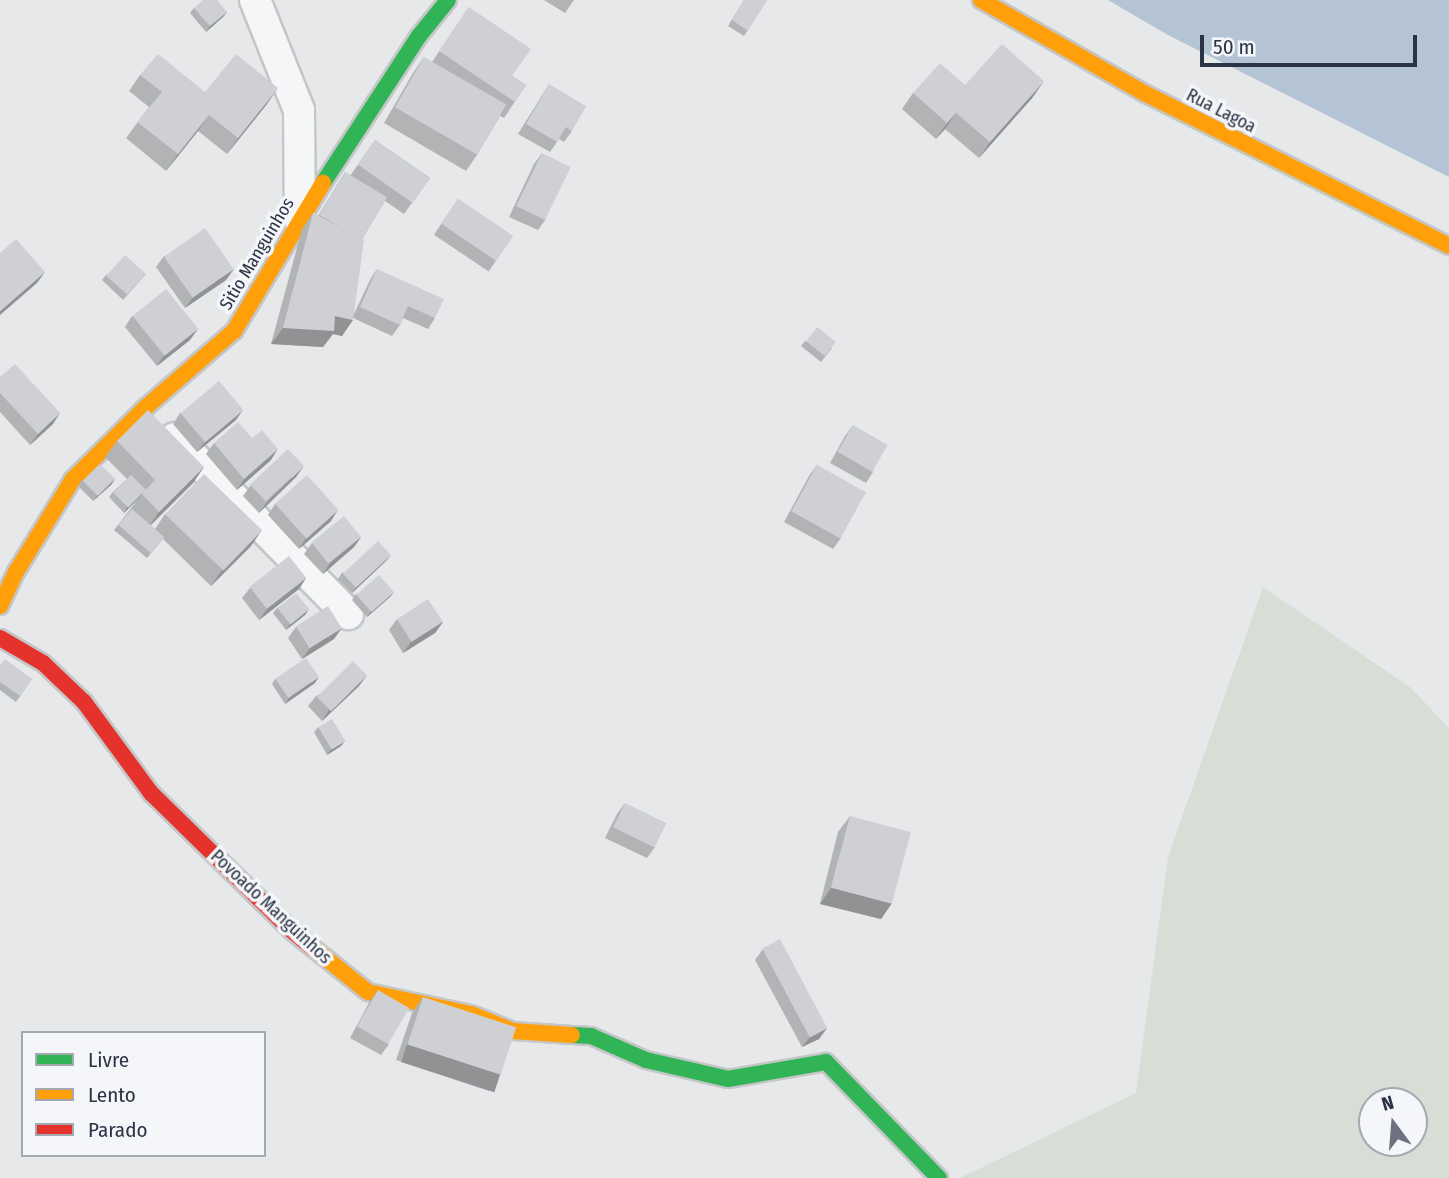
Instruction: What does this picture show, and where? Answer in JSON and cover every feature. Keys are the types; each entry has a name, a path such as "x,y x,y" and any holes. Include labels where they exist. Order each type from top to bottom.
{"street":[{"path":"255,0 299,110 300,220"},
{"name":"Sitio Manguinhos","path":"0,606 16,572 73,479 145,408 234,331 300,220 419,36 448,0"},
{"name":"Rua Lagoa","path":"981,0 1146,94 1449,246"},
{"path":"145,408 348,614"},
{"name":"Povoado Manguinhos","path":"0,638 43,663 84,702 151,793 290,929 368,992 471,1014 513,1031 591,1036 646,1060 728,1079 826,1062 939,1178"}],"shaded area":[{"path":"1263,587 1411,688 1449,728 1449,1178 960,1178 1136,1093 1168,857"}],"water":[{"path":"1108,0 1449,0 1449,177 1168,35"}],"building":[{"path":"203,0 217,0 227,12 210,26 194,8"},
{"path":"744,0 767,0 748,31 732,20"},
{"path":"469,7 531,49 512,76 526,85 515,102 439,51"},
{"path":"1002,44 1044,81 990,142 956,113 947,123 913,93 940,63 965,85"},
{"path":"158,54 205,92 236,54 278,88 238,138 209,115 178,154 137,122 162,92 140,75"},
{"path":"424,57 506,104 477,155 395,107"},
{"path":"549,84 586,106 572,131 566,127 557,142 526,124"},
{"path":"375,140 430,178 413,203 358,165"},
{"path":"542,153 571,167 545,220 516,206"},
{"path":"345,172 387,197 361,240 319,215"},
{"path":"458,199 513,236 496,261 441,224"},
{"path":"313,213 364,240 353,320 335,316 334,331 283,328"},
{"path":"205,228 234,269 193,298 164,257"},
{"path":"16,239 45,272 0,311 0,253"},
{"path":"125,255 146,274 127,295 106,276"},
{"path":"377,269 444,299 435,318 408,306 400,325 360,307"},
{"path":"166,289 198,329 165,356 133,316"},
{"path":"817,327 836,342 825,356 806,341"},
{"path":"15,364 60,413 38,434 0,393 0,377"},
{"path":"219,381 243,410 205,442 181,413"},
{"path":"148,410 204,467 159,512 142,494 155,480 117,441"},
{"path":"238,422 252,438 262,430 278,449 244,479 214,443"},
{"path":"853,425 888,445 872,472 838,452"},
{"path":"288,449 304,466 266,501 250,484"},
{"path":"100,464 115,479 98,496 83,481"},
{"path":"817,465 866,492 840,539 791,511"},
{"path":"204,474 262,530 223,571 165,514"},
{"path":"131,475 146,490 128,508 113,493"},
{"path":"307,475 338,510 306,539 275,504"},
{"path":"132,509 164,537 151,553 118,525"},
{"path":"344,516 361,537 328,563 311,542"},
{"path":"378,541 391,555 356,588 343,574"},
{"path":"289,556 306,578 267,609 250,587"},
{"path":"379,575 394,592 371,612 356,595"},
{"path":"296,593 309,609 291,624 277,608"},
{"path":"428,599 443,622 412,642 397,619"},
{"path":"328,606 342,628 310,648 296,626"},
{"path":"306,658 319,677 288,698 275,679"},
{"path":"5,659 32,679 20,696 0,682 0,665"},
{"path":"353,661 367,675 331,711 317,697"},
{"path":"332,719 345,741 332,750 318,727"},
{"path":"625,803 666,823 655,847 613,827"},
{"path":"850,816 911,832 892,904 831,887"},
{"path":"780,939 827,1028 810,1038 762,948"},
{"path":"378,990 409,1008 388,1044 357,1026"},
{"path":"423,997 516,1027 501,1075 408,1045"}],"traffic: fast":[{"path":"323,183 419,36 448,0"},
{"path":"572,1035 591,1036 646,1060 728,1079 826,1062 939,1178"}],"traffic: slow":[{"path":"981,0 1146,94 1449,246"},
{"path":"0,606 16,572 73,479 145,408 234,331 323,183"},
{"path":"313,948 368,992 471,1014 513,1031 572,1035"}],"traffic: jam":[{"path":"0,638 43,663 84,702 151,793 290,929 313,948"}]}
